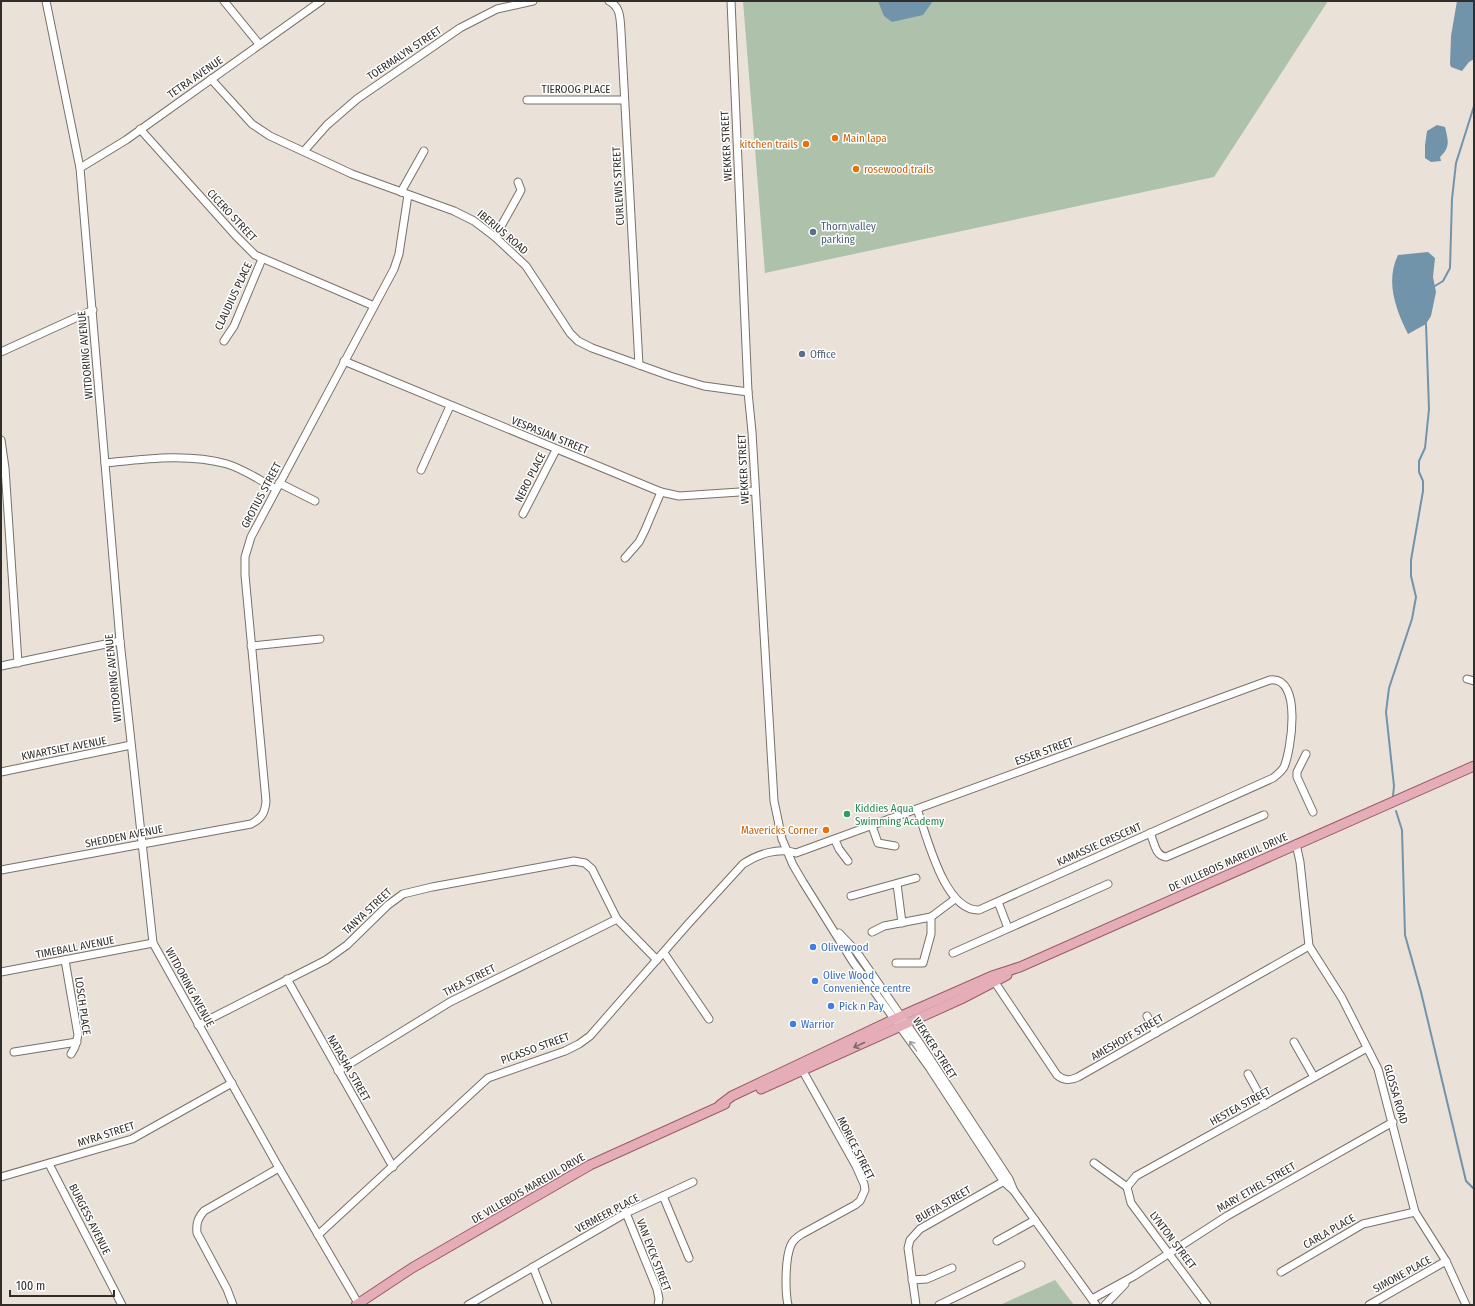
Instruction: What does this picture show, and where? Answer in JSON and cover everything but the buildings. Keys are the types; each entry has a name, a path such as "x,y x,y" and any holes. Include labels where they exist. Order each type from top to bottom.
{"main road":[{"name":"DE VILLEBOIS MAREUIL DRIVE","path":"357,1304 412,1268 590,1165 900,1021 1474,765"}],"street":[{"name":"WITDORING AVENUE","path":"46,1 80,168 120,641 154,943 198,1025 357,1304"},
{"path":"224,1 259,44"},
{"name":"TETRA AVENUE","path":"80,168 140,129 321,1"},
{"name":"TOERMALYN STREET","path":"304,151 327,125 357,99 460,28 497,9 533,1"},
{"name":"CURLEWIS STREET","path":"609,1 616,7 620,16 622,31 624,100 639,365"},
{"name":"WEKKER STREET","path":"731,1 748,392 774,801 779,826 787,851 803,882 830,922 856,951 929,1067 1006,1180 1094,1302"},
{"name":"IBERIUS ROAD","path":"211,79 256,127 270,136 352,174 464,215 495,237 526,266 570,333 578,341 604,354 704,386 748,392"},
{"name":"TIEROOG PLACE","path":"527,100 624,100"},
{"name":"CICERO STREET","path":"140,129 248,249 262,259 374,306"},
{"path":"400,192 424,151"},
{"path":"495,237 521,190 518,182"},
{"name":"GROTIUS STREET","path":"251,824 262,817 266,810 266,801 245,575 245,557 251,537 397,263 408,195"},
{"name":"CLAUDIUS PLACE","path":"224,341 234,326 262,259"},
{"path":"1,352 92,310"},
{"name":"VESPASIAN STREET","path":"344,361 556,450 661,492 680,496 755,491"},
{"path":"420,470 450,406"},
{"path":"1,440 5,468 18,663"},
{"name":"NERO PLACE","path":"523,514 556,450"},
{"path":"105,463 165,458 204,460 234,467 315,502"},
{"path":"625,558 638,542 645,530 661,492"},
{"path":"1,666 120,641"},
{"path":"252,648 318,642"},
{"name":"ESSER STREET","path":"787,851 796,854 1270,680 1277,680 1284,686 1293,708 1293,722 1283,768"},
{"name":"KWARTSIET AVENUE","path":"1,772 131,746"},
{"path":"1306,754 1296,772 1298,782 1313,812"},
{"path":"1283,768 1296,772"},
{"name":"KAMASSIE CRESCENT","path":"917,809 945,885 955,898 966,908 973,910 998,902 1273,778 1283,768"},
{"path":"1150,833 1158,853 1161,856 1166,857 1264,815"},
{"name":"SHEDDEN AVENUE","path":"1,870 251,824"},
{"path":"872,826 878,843 895,846"},
{"path":"834,840 838,849 848,861"},
{"name":"GLOSSA ROAD","path":"1296,844 1300,862 1309,946 1342,998 1378,1069 1393,1122 1415,1212 1446,1261 1466,1305"},
{"name":"PICASSO STREET","path":"318,1236 488,1078 565,1050 584,1040 743,864 760,856 778,851 787,851"},
{"name":"TANYA STREET","path":"198,1025 326,960 347,945 388,905 402,894 432,887 581,861 592,869 616,918"},
{"path":"851,896 916,878"},
{"path":"897,884 902,923"},
{"path":"953,953 1108,884"},
{"path":"872,932 884,926 931,917 955,898"},
{"path":"998,902 1008,928"},
{"path":"896,963 922,962 929,943 931,917"},
{"path":"616,918 657,960"},
{"name":"THEA STREET","path":"338,1070 450,1002 616,918"},
{"name":"TIMEBALL AVENUE","path":"1,972 154,943"},
{"name":"AMESHOFF STREET","path":"993,980 1057,1075 1062,1079 1073,1080 1309,946"},
{"path":"664,953 709,1019"},
{"name":"LOSCH PLACE","path":"65,960 78,1035 77,1042 71,1054"},
{"name":"NATASHA STREET","path":"287,979 393,1167"},
{"path":"1147,1016 1156,1033"},
{"path":"14,1052 77,1042"},
{"path":"1294,1042 1314,1077"},
{"name":"HESTEA STREET","path":"1127,1187 1136,1176 1367,1048"},
{"name":"MORICE STREET","path":"788,1305 786,1289 790,1248 794,1240 860,1201 864,1190 864,1184 856,1166 801,1067"},
{"path":"1248,1074 1265,1105"},
{"name":"MYRA STREET","path":"1,1177 132,1139 232,1083"},
{"name":"MARY ETHEL STREET","path":"1094,1302 1227,1216 1393,1122"},
{"name":"BURGESS AVENUE","path":"50,1164 122,1305"},
{"path":"1094,1164 1127,1187"},
{"path":"233,1305 228,1289 198,1233 196,1227 199,1216 204,1211 279,1168"},
{"name":"BUFFA STREET","path":"916,1305 908,1248 910,1240 917,1232 1006,1180"},
{"name":"VERMEER PLACE","path":"468,1305 626,1213 693,1182"},
{"name":"LYNTON STREET","path":"1127,1187 1131,1203 1170,1253 1207,1305"},
{"path":"663,1196 689,1258"},
{"name":"CARLA PLACE","path":"1281,1272 1363,1224 1415,1212"},
{"name":"VAN EYCK STREET","path":"626,1213 657,1289 660,1299 658,1305"},
{"path":"997,1241 1035,1220"},
{"name":"SIMONE PLACE","path":"1369,1305 1446,1261"},
{"path":"939,1305 1021,1266"},
{"path":"533,1267 548,1305"},
{"path":"912,1280 927,1279 952,1268"},
{"name":"MARY ETHEL STREET","path":"1105,1305 1134,1276"}],"green space":[{"path":"743,1 1328,1 1214,177 765,273"},
{"path":"1055,1280 1074,1305 1000,1305"}],"water":[{"path":"878,1 933,1 923,15 892,22 884,16"},
{"path":"1457,1 1474,1 1474,59 1469,62 1462,71 1451,67 1450,64 1451,36"},
{"path":"1437,125 1445,127 1448,143 1446,150 1440,157 1441,161 1431,162 1425,158 1427,131"},
{"path":"1428,252 1435,258 1433,277 1436,292 1431,316 1426,324 1408,334 1396,306 1392,286 1394,265 1398,255"}],"waterway":[{"path":"1435,286 1443,281 1450,268 1452,199 1456,163 1474,106"},
{"path":"1393,796 1394,786 1386,712 1389,688 1412,619 1416,597 1411,576 1411,560 1423,491 1423,481 1419,472 1419,461 1425,448 1429,409 1426,324"},
{"path":"1396,811 1402,830 1405,935 1421,992 1466,1181 1474,1189"}],"place":[{"name":"Main lapa","path":"835,138"},
{"name":"kitchen trails","path":"806,144"},
{"name":"rosewood trails","path":"856,169"},
{"name":"Thorn valley parking","path":"813,232"},
{"name":"Office","path":"802,354"},
{"name":"Kiddies Aqua Swimming Academy","path":"847,814"},
{"name":"Mavericks Corner","path":"826,830"},
{"name":"Olivewood","path":"813,947"},
{"name":"Olive Wood Convenience centre","path":"815,981"},
{"name":"Pick n Pay","path":"831,1006"},
{"name":"Warrior","path":"793,1024"}]}
